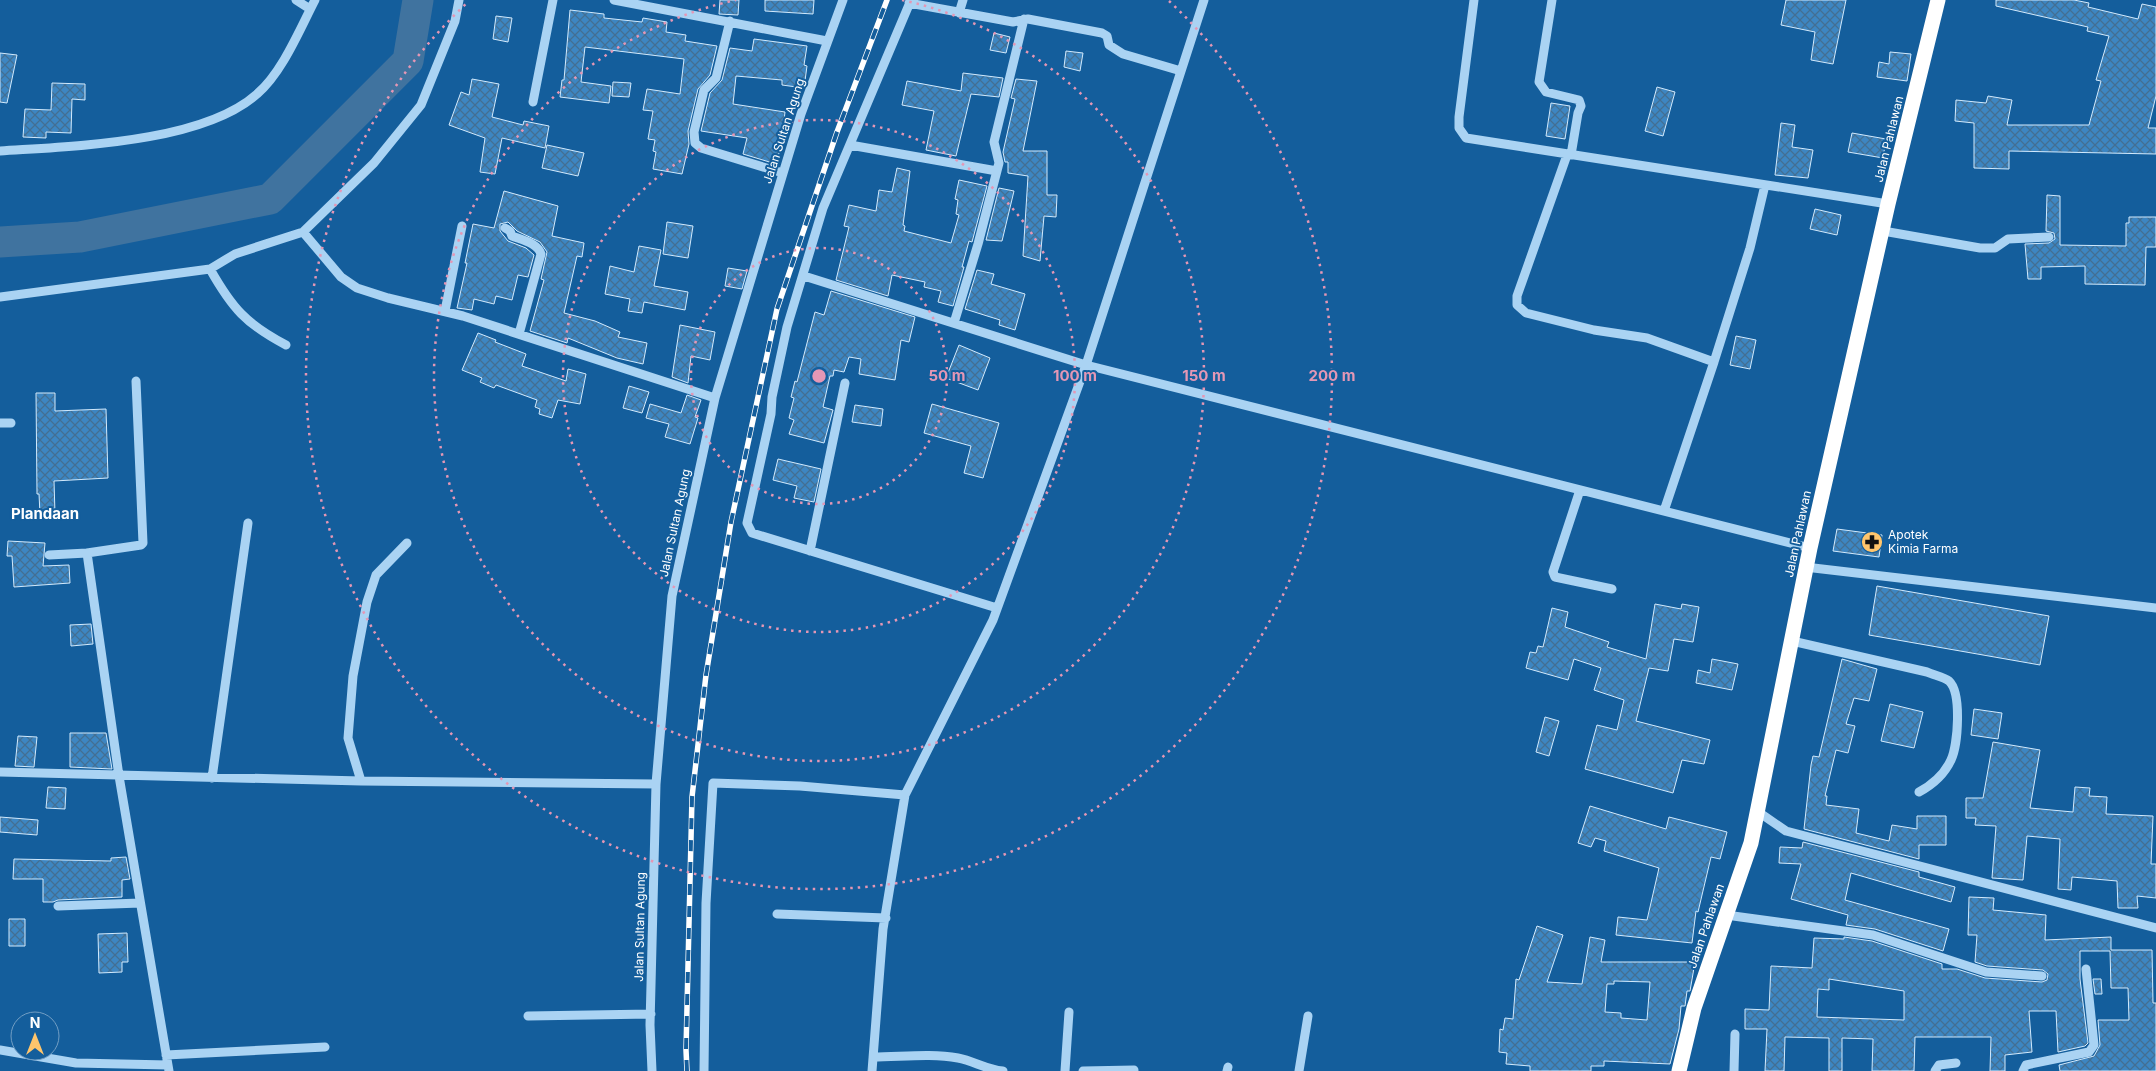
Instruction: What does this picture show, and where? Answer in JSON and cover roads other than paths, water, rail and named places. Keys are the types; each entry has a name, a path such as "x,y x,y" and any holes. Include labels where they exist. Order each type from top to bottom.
{"highway":[{"name":"Jalan Pahlawan","path":"1679,1071 1694,1008 1751,843 1810,548 1888,204 1938,0"}],"street":[{"path":"296,0 310,9"},
{"path":"0,152 133,139 201,125 236,110 259,93 280,66 315,0"},
{"path":"0,297 210,269 235,254 303,232 374,163 421,105 455,21 459,0"},
{"path":"533,102 553,0"},
{"path":"614,0 828,41"},
{"name":"Jalan Sultan Agung","path":"652,1071 650,1014 656,784 672,596 715,398 801,114 843,0"},
{"path":"959,12 963,0"},
{"path":"872,1071 886,918 906,795 993,620 1086,365 1204,0"},
{"path":"1474,0 1459,128 1466,138 1888,204"},
{"path":"1552,0 1539,82 1546,92 1579,100 1581,106 1569,155 1517,296 1517,306 1526,313 1594,330 1647,338 1714,362"},
{"path":"997,608 752,533 747,523 771,414 772,396 787,327 804,276 823,208 910,2 1013,22 1024,19 1102,33 1107,36 1109,45 1123,54 1181,71"},
{"path":"954,323 978,244 997,171 998,156 994,142 1024,19"},
{"path":"730,21 716,78 704,90 694,132 696,143 701,148 783,173"},
{"path":"850,145 997,171"},
{"path":"1664,511 1750,248 1765,185"},
{"path":"445,311 462,226"},
{"path":"505,228 510,231 512,236 534,245 540,250 541,254 519,334"},
{"path":"1883,231 1980,248 1995,248 2008,239 2049,237"},
{"path":"303,232 341,276 357,288 388,298 445,311 715,398"},
{"path":"210,269 225,296 241,314 259,331 286,345"},
{"path":"804,276 1086,365 1810,548"},
{"path":"49,555 87,553 141,545 143,543 136,381"},
{"path":"810,551 845,384"},
{"path":"0,423 11,423"},
{"path":"1580,490 1553,572 1555,577 1612,589"},
{"path":"212,778 248,523"},
{"path":"361,781 348,738 353,676 367,602 376,576 407,543"},
{"path":"0,1050 105,1067 168,1068 119,776 87,553"},
{"path":"1806,567 2156,608"},
{"path":"1792,641 1927,672 1948,680 1953,688 1956,704 1957,740 1951,761 1933,784 1918,792"},
{"path":"0,772 361,781 656,784"},
{"path":"704,1071 706,903 713,782 800,786 906,795"},
{"path":"1756,816 1786,831 2156,928"},
{"path":"58,906 140,903"},
{"path":"777,914 886,918"},
{"path":"1726,915 1873,935 1986,972 2042,976"},
{"path":"2023,1071 2026,1065 2089,1052 2094,1045 2086,968"},
{"path":"1065,1071 1069,1012"},
{"path":"528,1016 650,1014"},
{"path":"1299,1071 1308,1016"},
{"path":"1734,1071 1735,1034"},
{"path":"166,1055 325,1047"},
{"path":"873,1057 932,1056 959,1058 993,1070 1003,1071"},
{"path":"1935,1071 1939,1065 1956,1063"},
{"path":"1084,1071 1134,1070"}],"waterway":[{"path":"0,242 80,237 270,199 408,61 418,0"}],"railway":[{"path":"687,1071 692,797 706,675 731,522 777,309 837,132 887,0"}],"place":[{"name":"Apotek Kimia Farma","path":"1872,542"}],"district":[{"name":"Plandaan","path":"45,514"}]}
